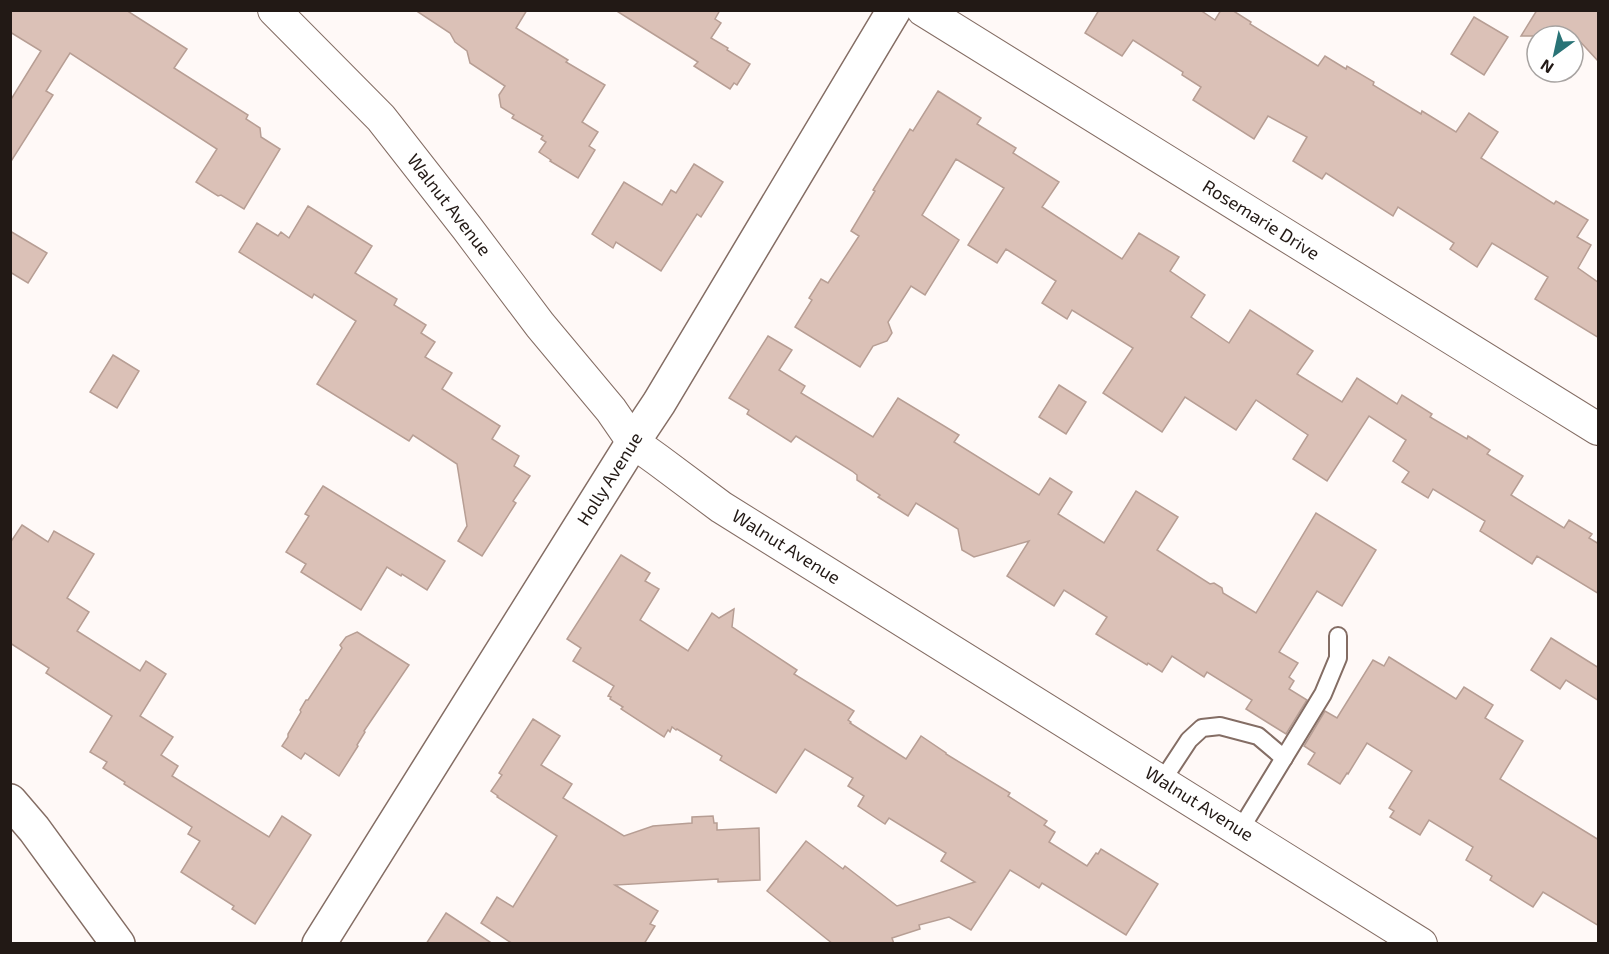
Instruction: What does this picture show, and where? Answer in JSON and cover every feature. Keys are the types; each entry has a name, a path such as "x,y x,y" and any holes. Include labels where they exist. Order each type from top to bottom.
{"street":[{"name":"Walnut Avenue","path":"274,10 381,118 540,325 611,410 633,442 721,507 1421,944"},
{"name":"Holly Avenue","path":"319,944 665,393 894,10"},
{"name":"Rosemarie Drive","path":"923,10 1599,429"},
{"path":"10,801 34,829 118,944"}],"lane":[{"path":"1240,830 1323,694 1338,658 1338,636"},
{"path":"1162,781 1189,740 1202,728 1220,726 1258,736 1284,758"}],"building":[{"path":"10,10 126,10 187,49 174,68 248,115 246,119 260,128 261,137 280,149 244,209 196,182 217,149 70,53 46,91 53,95 10,163 10,101 41,51 10,32"},
{"path":"415,10 527,10 516,28 605,85 582,122 598,132 589,146 595,150 578,178 539,152 546,142 541,139 543,136 512,118 514,115 501,107 499,95 505,86 470,63 467,51 455,42 450,33"},
{"path":"615,10 720,10 715,19 721,23 711,38 750,64 737,85 734,83 730,89 694,66 698,62"},
{"path":"1099,10 1200,10 1215,20 1221,10 1232,10 1251,22 1250,24 1318,66 1325,56 1346,69 1347,66 1374,82 1373,85 1456,132 1469,113 1498,132 1481,158 1554,204 1556,201 1588,220 1577,237 1591,245 1578,268 1599,283 1599,338 1535,299 1548,277 1492,243 1477,267 1450,249 1454,243 1398,207 1393,216 1326,173 1322,179 1293,161 1307,137 1268,116 1254,139 1193,100 1201,87 1182,75 1183,72 1133,40 1122,56 1085,33"},
{"path":"1537,10 1599,10 1599,62 1585,47 1585,24 1528,24"},
{"path":"1474,17 1508,37 1484,75 1451,54"},
{"path":"938,91 981,118 977,124 1016,148 1013,153 1059,182 1042,207 1122,259 1139,233 1179,257 1170,271 1205,295 1191,317 1229,343 1250,310 1313,351 1297,374 1342,402 1357,378 1397,404 1402,395 1432,414 1430,417 1490,450 1487,454 1523,476 1511,495 1564,528 1569,520 1592,534 1589,538 1599,544 1599,594 1537,556 1532,564 1480,531 1485,521 1433,489 1428,498 1402,482 1409,472 1393,461 1406,440 1369,416 1327,481 1293,459 1308,435 1256,400 1236,430 1185,397 1162,432 1103,393 1133,348 1072,310 1067,319 1042,303 1056,281 1006,249 997,263 968,245 1004,188 956,159 922,215 959,240 925,295 911,286 888,322 892,333 887,341 873,346 860,367 795,327 812,300 809,298 821,279 828,283 859,236 851,231 875,191 873,190 910,129 913,131"},
{"path":"694,164 723,182 701,217 697,214 661,271 616,242 613,248 592,234 624,182 662,205 671,190 676,193"},
{"path":"308,206 372,246 355,273 397,299 394,305 426,325 421,333 435,342 425,357 452,373 442,389 500,426 492,439 519,456 514,466 530,476 513,501 516,503 482,556 458,541 467,526 457,464 413,435 409,441 317,384 356,321 314,294 312,298 239,252 257,223 278,236 281,232 289,238"},
{"path":"10,231 47,253 28,283 10,272"},
{"path":"768,336 792,350 779,370 805,386 801,393 873,437 898,398 959,435 954,442 1039,495 1050,478 1072,492 1058,514 1104,543 1136,491 1178,517 1157,550 1210,584 1214,583 1222,588 1223,593 1256,613 1316,513 1376,550 1342,606 1317,591 1279,652 1298,663 1289,677 1294,681 1289,689 1307,700 1286,734 1246,709 1252,700 1207,672 1204,677 1172,656 1162,672 1096,634 1107,617 1064,590 1054,606 1007,576 1029,541 974,557 962,550 958,529 916,503 908,516 878,497 880,495 857,480 857,475 852,471 796,436 791,442 747,414 749,410 729,398"},
{"path":"113,355 139,371 117,408 90,392"},
{"path":"1059,385 1086,402 1066,434 1039,417"},
{"path":"323,486 445,561 427,590 387,567 361,610 301,572 306,564 286,552 309,516 305,514"},
{"path":"22,525 48,542 54,531 94,554 67,598 89,612 77,631 140,671 146,661 166,674 140,716 173,737 161,755 178,766 172,776 269,837 282,816 311,835 255,924 232,909 234,906 181,872 200,841 188,834 192,827 124,784 125,782 103,768 107,762 90,752 112,716 46,673 49,668 10,643 10,543"},
{"path":"621,555 650,573 645,581 659,589 640,620 688,651 712,613 719,618 734,609 732,627 797,670 794,674 854,711 848,720 850,723 906,759 921,736 1010,793 1008,796 1047,821 1044,825 1055,832 1049,842 1087,866 1101,849 1158,884 1126,935 1042,883 1039,888 1010,870 971,930 949,917 919,925 920,929 892,938 894,944 833,944 767,891 806,841 843,869 845,866 897,906 975,882 941,861 946,853 889,818 885,824 858,806 864,796 848,786 853,778 805,749 776,793 720,760 722,756 677,729 672,727 664,737 621,709 623,707 610,699 611,697 608,696 614,686 573,661 581,648 567,639"},
{"path":"357,632 409,665 364,731 358,746 339,776 305,753 301,759 282,746 306,700 342,648 340,645 346,637"},
{"path":"1551,638 1599,668 1599,701 1566,680 1560,689 1531,670"},
{"path":"1389,657 1456,699 1464,687 1493,705 1485,718 1523,741 1500,779 1599,840 1599,926 1543,892 1533,907 1490,880 1492,876 1466,860 1473,847 1429,820 1420,835 1390,817 1394,811 1389,808 1412,771 1367,743 1340,784 1308,764 1315,753 1304,746 1325,711 1337,718 1373,660 1384,666"},
{"path":"533,719 560,736 541,765 572,784 563,798 624,836 653,826 692,823 692,817 713,816 714,823 717,823 717,830 759,828 760,880 718,882 718,879 615,885 658,911 650,924 655,926 644,944 513,944 481,923 497,897 513,907 557,836 491,791 502,775 499,773"},
{"path":"446,913 493,944 426,944"}]}
